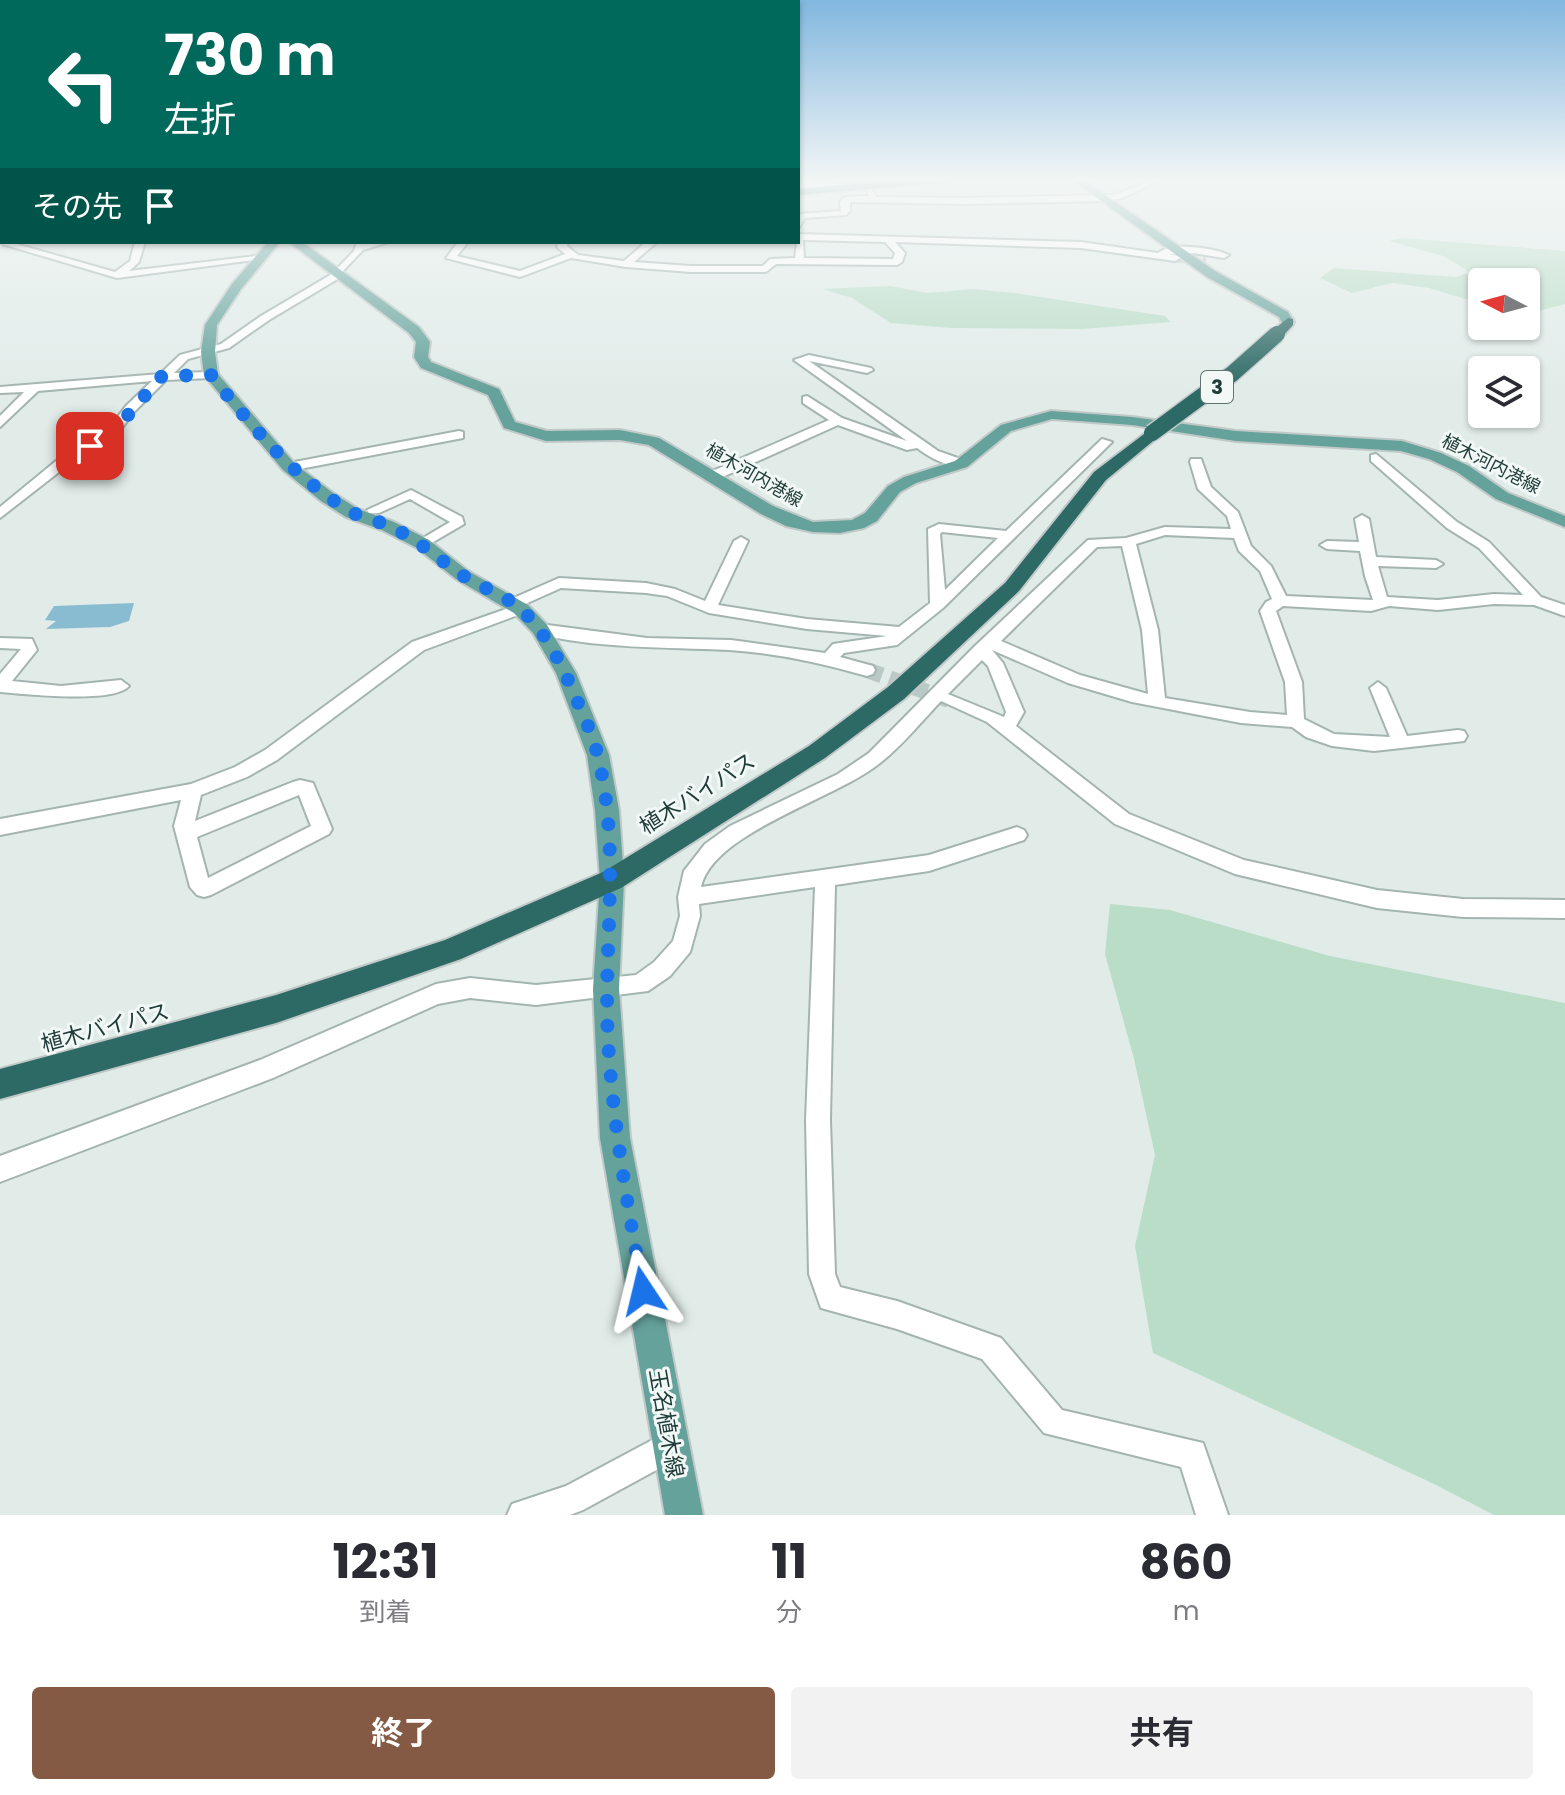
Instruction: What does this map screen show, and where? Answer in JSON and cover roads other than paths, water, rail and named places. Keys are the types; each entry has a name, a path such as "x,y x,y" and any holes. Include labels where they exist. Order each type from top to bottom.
{"highway":[{"name":"植木バイパス","path":"0,1084 276,1009 451,950 612,880 817,752 896,693 1012,587 1100,476 1152,433 1251,360 1282,328"}],"main road":[{"name":"植木河内港線","path":"305,250 414,330 423,342 421,357 426,365 494,392 509,425 546,436 640,437 668,448 792,522 813,527 840,528 871,517 894,489 910,480 961,464 1006,428 1051,415 1132,421 1236,436 1385,444 1435,456 1463,469 1502,496 1565,522"},
{"path":"1171,250 1284,315 1282,328"},
{"path":"209,364 211,325 219,308 266,251"},
{"name":"玉名植木線","path":"209,364 289,467 352,513 388,526 423,544 462,575 516,606 540,629 566,673 598,755 607,810 612,880 606,989 615,1138 684,1515"}],"street":[{"path":"31,250 117,275 266,251"},
{"path":"117,275 134,262 138,250"},
{"path":"0,390 162,376 209,364 225,346 337,274 357,250"},
{"path":"457,250 451,258 484,263 520,274 571,255"},
{"path":"565,250 590,261 758,270 766,269 773,261 897,262 900,253 897,250"},
{"path":"626,264 643,250"},
{"path":"799,250 799,261"},
{"path":"1120,250 1177,254 1227,253 1206,260"},
{"path":"0,514 72,455 108,438 162,376 184,357 209,364"},
{"path":"867,370 809,358 800,360 933,454"},
{"path":"0,422 34,389"},
{"path":"807,400 838,421 961,464"},
{"path":"713,476 838,421"},
{"path":"289,467 459,435"},
{"path":"828,660 839,648 891,641 938,605 1106,442"},
{"path":"1376,458 1452,525 1484,545 1513,572 1536,600"},
{"path":"1196,462 1205,489 1233,515 1244,548 1266,569 1281,601"},
{"path":"374,510 411,494 458,522 423,544"},
{"path":"1362,519 1382,603"},
{"path":"938,605 933,532 939,528 1008,535"},
{"path":"0,1169 265,1070 436,994 470,988 536,995 640,984 662,969 682,945 690,916 688,897 694,871 712,850 737,831 844,779 875,758 985,646 1093,543 1128,542 1154,532 1240,534"},
{"path":"709,608 741,541"},
{"path":"1128,542 1150,630 1157,702"},
{"path":"1327,545 1436,564"},
{"path":"0,827 193,791 241,772 271,755 418,646 516,606 559,583 658,590 709,608 822,625 901,632"},
{"path":"1295,721 1299,711 1268,611 1271,605 1281,601 1371,606 1382,603 1438,605 1494,599 1536,600 1565,611"},
{"path":"540,629 647,643 731,645 828,660 867,670"},
{"path":"0,643 26,643 29,650 0,686"},
{"path":"985,646 1061,675 1157,702 1248,718 1295,721 1323,739 1339,743 1401,742 1458,736"},
{"path":"985,646 1015,712 1006,728"},
{"path":"0,686 61,692 121,686"},
{"path":"1378,688 1401,742"},
{"path":"949,700 993,718 1122,819 1242,868 1377,899 1463,908 1565,909"},
{"path":"186,833 300,787 306,788 322,829 204,889 200,887 184,826 193,791"},
{"path":"688,897 929,863 1017,835"},
{"path":"825,880 818,1120 822,1274 831,1298 897,1315 991,1348 1054,1423 1192,1454 1212,1515"},
{"path":"523,1515 572,1499 671,1445"}],"water":[{"path":"134,603 129,621 110,627 46,629 56,621 45,620 54,606"}],"tunnel":[{"path":"1175,258 1206,260"},
{"path":"867,670 949,700"}]}
